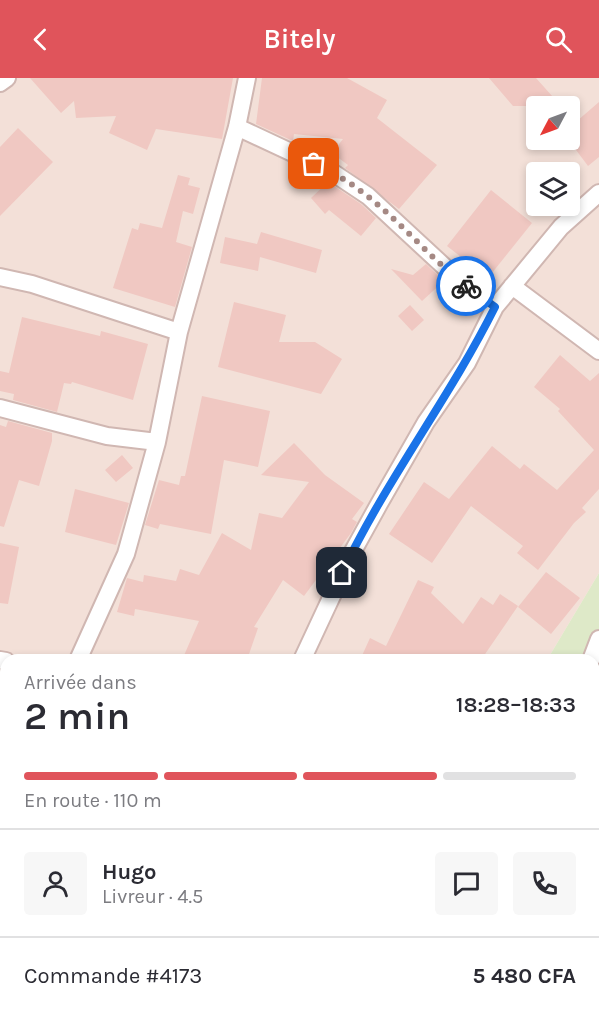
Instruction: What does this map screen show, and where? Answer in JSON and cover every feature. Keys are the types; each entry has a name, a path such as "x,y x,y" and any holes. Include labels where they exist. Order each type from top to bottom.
{"street":[{"path":"0,83 7,78"},
{"path":"81,654 126,554 157,442 179,332 237,127 247,78"},
{"path":"237,127 329,170 368,196 464,284 495,307"},
{"path":"305,654 368,524 426,422 466,363 495,307 561,227 599,193"},
{"path":"0,278 32,284 179,332"},
{"path":"512,286 599,351"},
{"path":"0,408 107,436 157,442"},
{"path":"593,654 599,639"}],"shaded area":[{"path":"0,78 599,78 599,573 551,654 0,654"}],"green space":[{"path":"599,573 599,654 551,654"}],"building":[{"path":"30,78 233,78 222,139 156,129 147,150 109,133 116,116 76,118 74,101 61,113"},
{"path":"262,78 347,78 387,100 377,118 437,165 399,209 345,168 348,165 332,153 343,139 294,134 293,141 256,124"},
{"path":"489,78 536,78 552,96 526,96 526,106 513,106"},
{"path":"599,102 599,157 588,166 576,150 580,150 580,118"},
{"path":"18,128 53,162 0,216 0,147"},
{"path":"178,175 190,178 188,185 200,188 193,214 183,211 176,242 192,247 175,307 113,288 132,228 138,230 140,223 162,228"},
{"path":"328,182 361,204 376,218 361,236 329,210 325,214 311,198"},
{"path":"491,190 532,223 488,278 447,246"},
{"path":"261,232 322,250 316,273 260,257 258,271 220,263 225,237 257,244"},
{"path":"426,264 444,281 422,301 391,269 413,275"},
{"path":"234,302 286,315 279,342 315,342 342,359 321,394 218,367"},
{"path":"410,305 424,320 412,331 398,316"},
{"path":"22,317 100,336 101,331 148,344 133,400 72,382 71,384 64,383 57,412 13,400 14,394 0,391 0,371 9,373"},
{"path":"560,355 590,381 599,373 599,489 582,508 586,512 574,523 538,570 517,553 523,546 471,506 432,563 389,534 424,482 449,499 492,446 520,469 524,464 557,490 594,450 558,411 560,409 534,387"},
{"path":"202,396 270,411 258,467 224,460 211,534 160,524 158,529 145,525 159,480 179,485 181,476 185,476"},
{"path":"8,421 52,433 52,441 39,486 19,480 4,527 0,526 0,425 6,427"},
{"path":"294,443 325,475 364,503 352,519 357,522 351,533 304,596 283,580 254,627 258,628 249,654 185,654 199,621 135,609 134,616 117,612 127,578 143,582 144,575 176,581 180,569 199,575 222,533 251,550 259,513 282,518 309,482 261,475"},
{"path":"122,455 133,468 116,482 105,470"},
{"path":"75,489 129,503 116,545 65,532"},
{"path":"0,543 19,547 8,604 0,603"},
{"path":"546,572 580,598 551,634 518,607"},
{"path":"418,580 434,587 431,593 463,624 481,597 493,605 500,594 518,606 485,654 363,654 370,638 386,646"}],"way so far":[{"path":"314,164 329,170 368,196 466,286"}],"route":[{"path":"342,573 426,422 466,363 495,307 466,286"}]}
